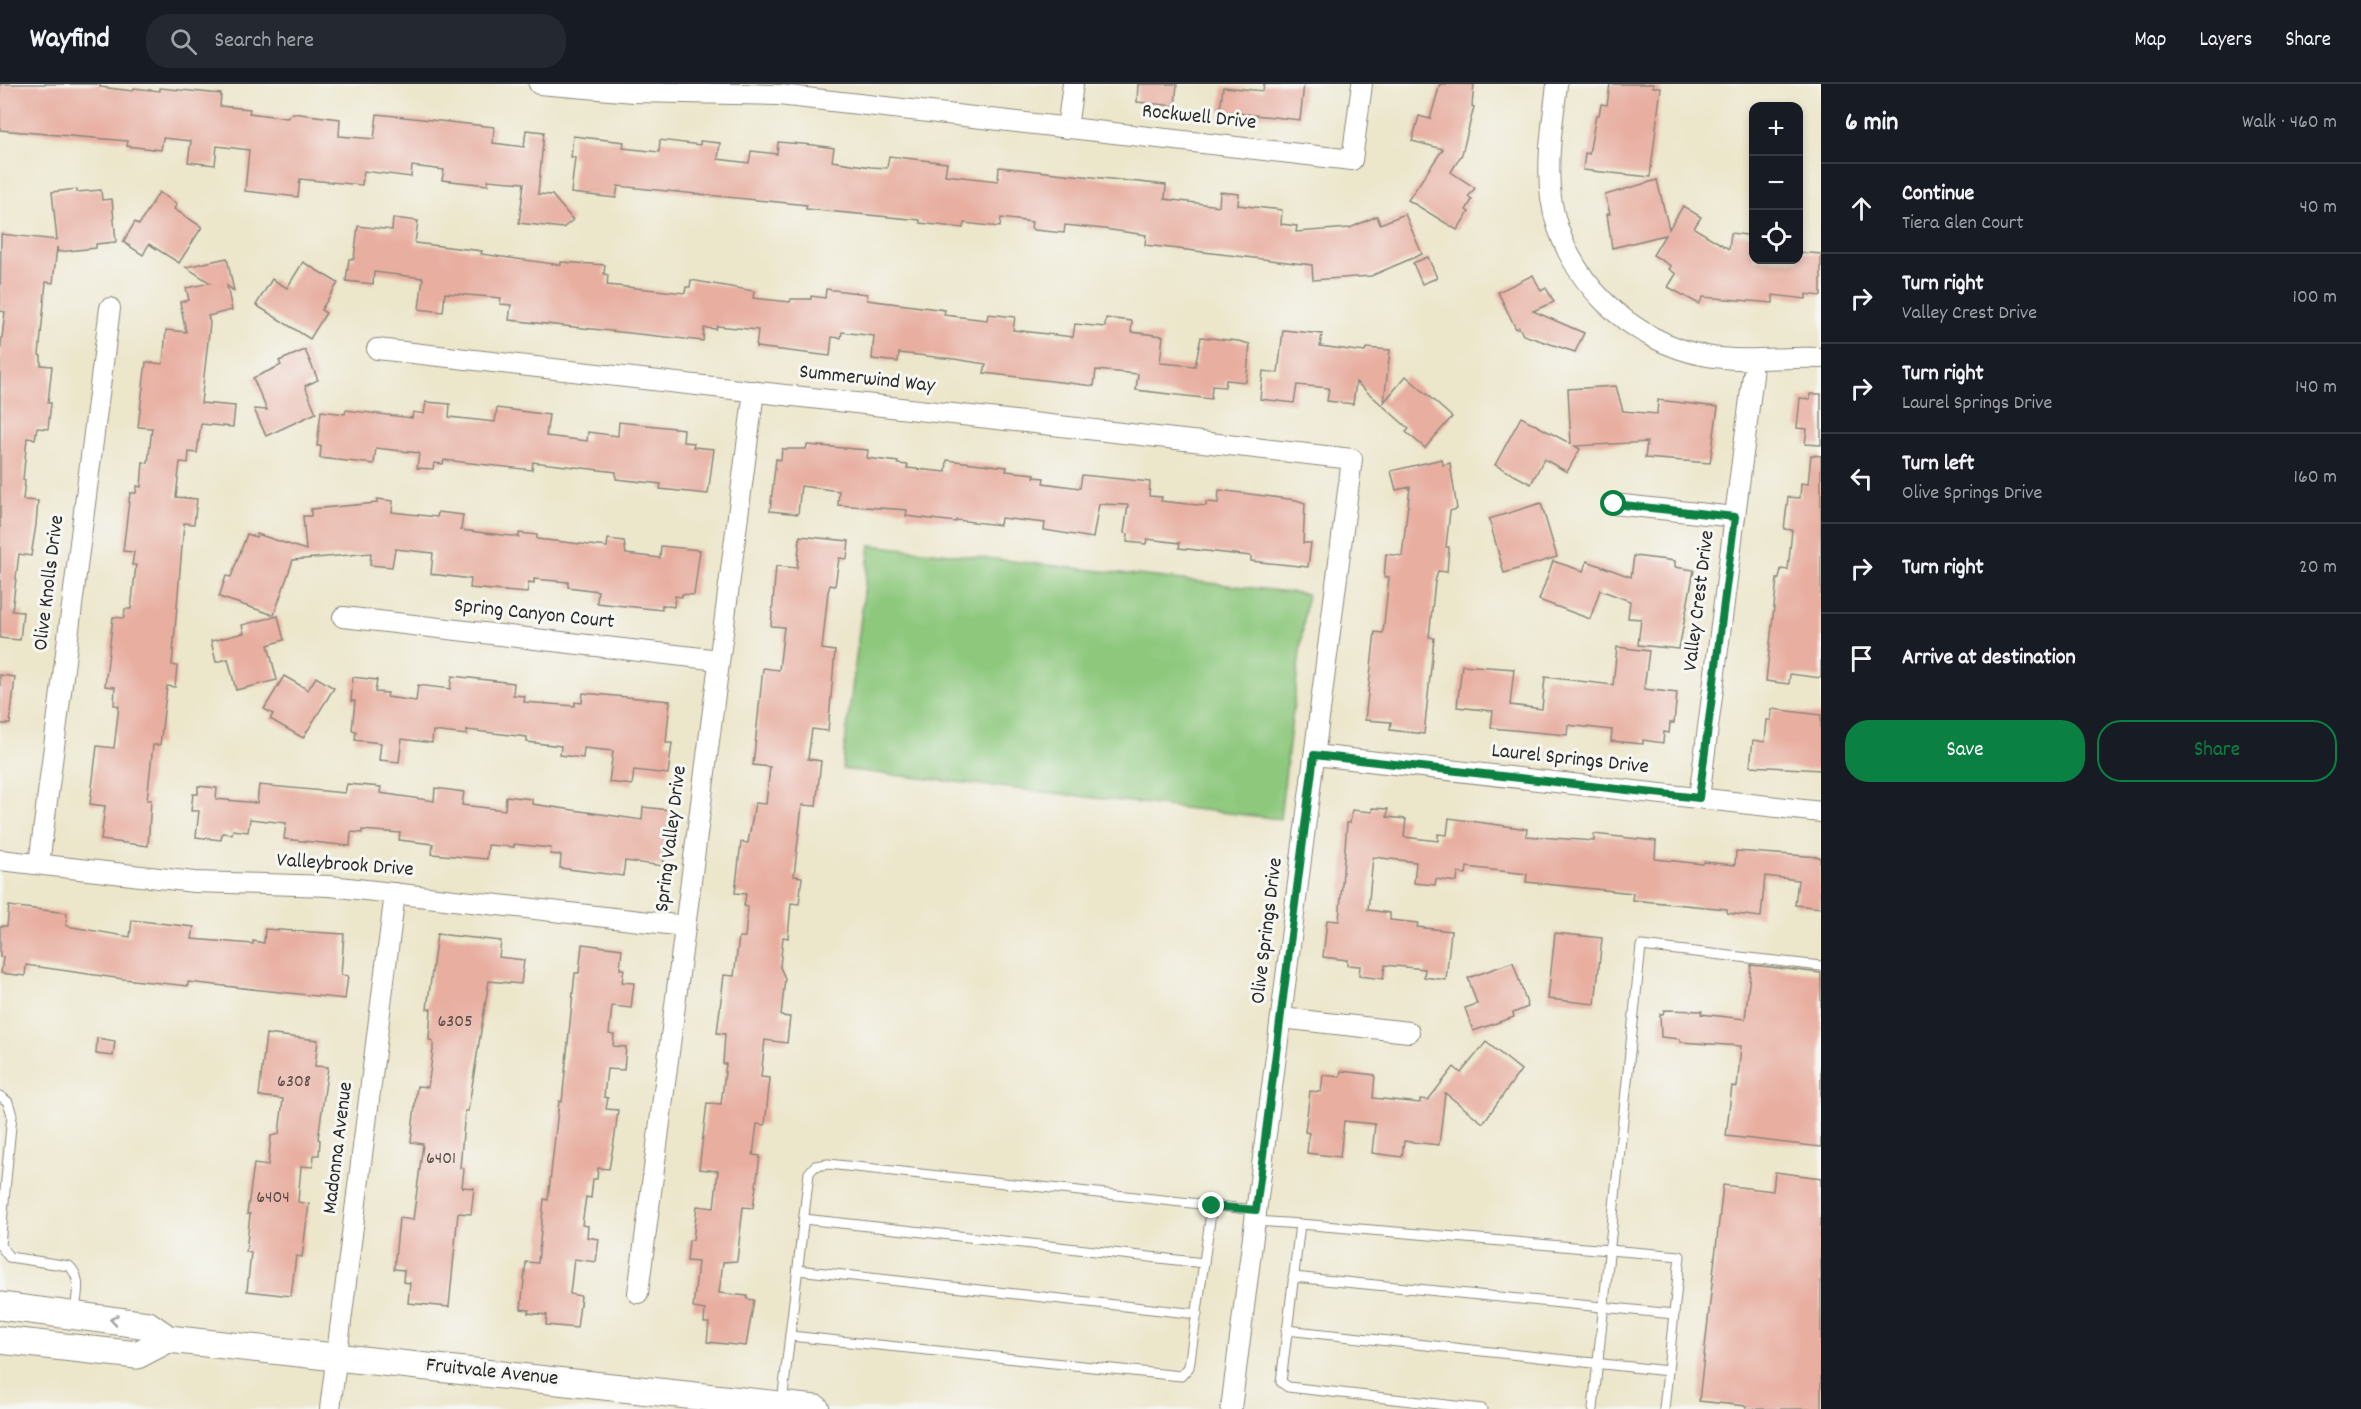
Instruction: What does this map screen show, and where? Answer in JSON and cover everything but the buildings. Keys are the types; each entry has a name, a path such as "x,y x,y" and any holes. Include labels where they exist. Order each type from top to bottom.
{"main road":[{"name":"Fruitvale Avenue","path":"0,1306 148,1324 168,1339 337,1355 816,1409"},
{"path":"0,1340 137,1355 168,1339"}],"street":[{"name":"Rockwell Drive","path":"539,84 634,92 779,95 1352,160 1362,84"},
{"path":"1067,128 1073,84"},
{"path":"1557,84 1550,151 1551,198 1564,244 1588,285 1621,319 1662,343 1707,356 1821,358"},
{"name":"Olive Knolls Drive","path":"39,864 110,308"},
{"name":"Summerwind Way","path":"377,349 1352,459"},
{"name":"Valley Crest Drive","path":"1699,798 1753,375"},
{"name":"Spring Valley Drive","path":"638,1293 753,392"},
{"name":"Olive Springs Drive","path":"1231,1409 1352,459"},
{"path":"1614,504 1735,517"},
{"name":"Spring Canyon Court","path":"343,617 719,660"},
{"name":"Laurel Springs Drive","path":"1314,755 1821,812"},
{"name":"Valleybrook Drive","path":"0,860 194,882 330,886 685,926"},
{"name":"Madonna Avenue","path":"330,1409 395,893"},
{"path":"1281,1018 1409,1032"}],"lane":[{"path":"1593,1409 1641,946 1821,966"},
{"path":"0,1096 8,1102 12,1114 0,1245 9,1257 69,1266 75,1271 78,1278 74,1315"},
{"path":"782,1405 809,1173 815,1166 828,1164 1212,1206 1300,1224 1680,1256 1664,1409"},
{"path":"790,1336 1181,1376 1189,1367 1212,1206"},
{"path":"804,1219 1204,1263"},
{"path":"1300,1224 1281,1382 1288,1387 1482,1409"},
{"path":"798,1270 1197,1314"},
{"path":"1293,1277 1674,1314"},
{"path":"1286,1329 1668,1371"}],"green space":[{"path":"870,545 1307,594 1280,819 842,769"}],"route":[{"path":"1212,1206 1256,1210 1314,755 1699,798 1735,517 1614,504"}]}
